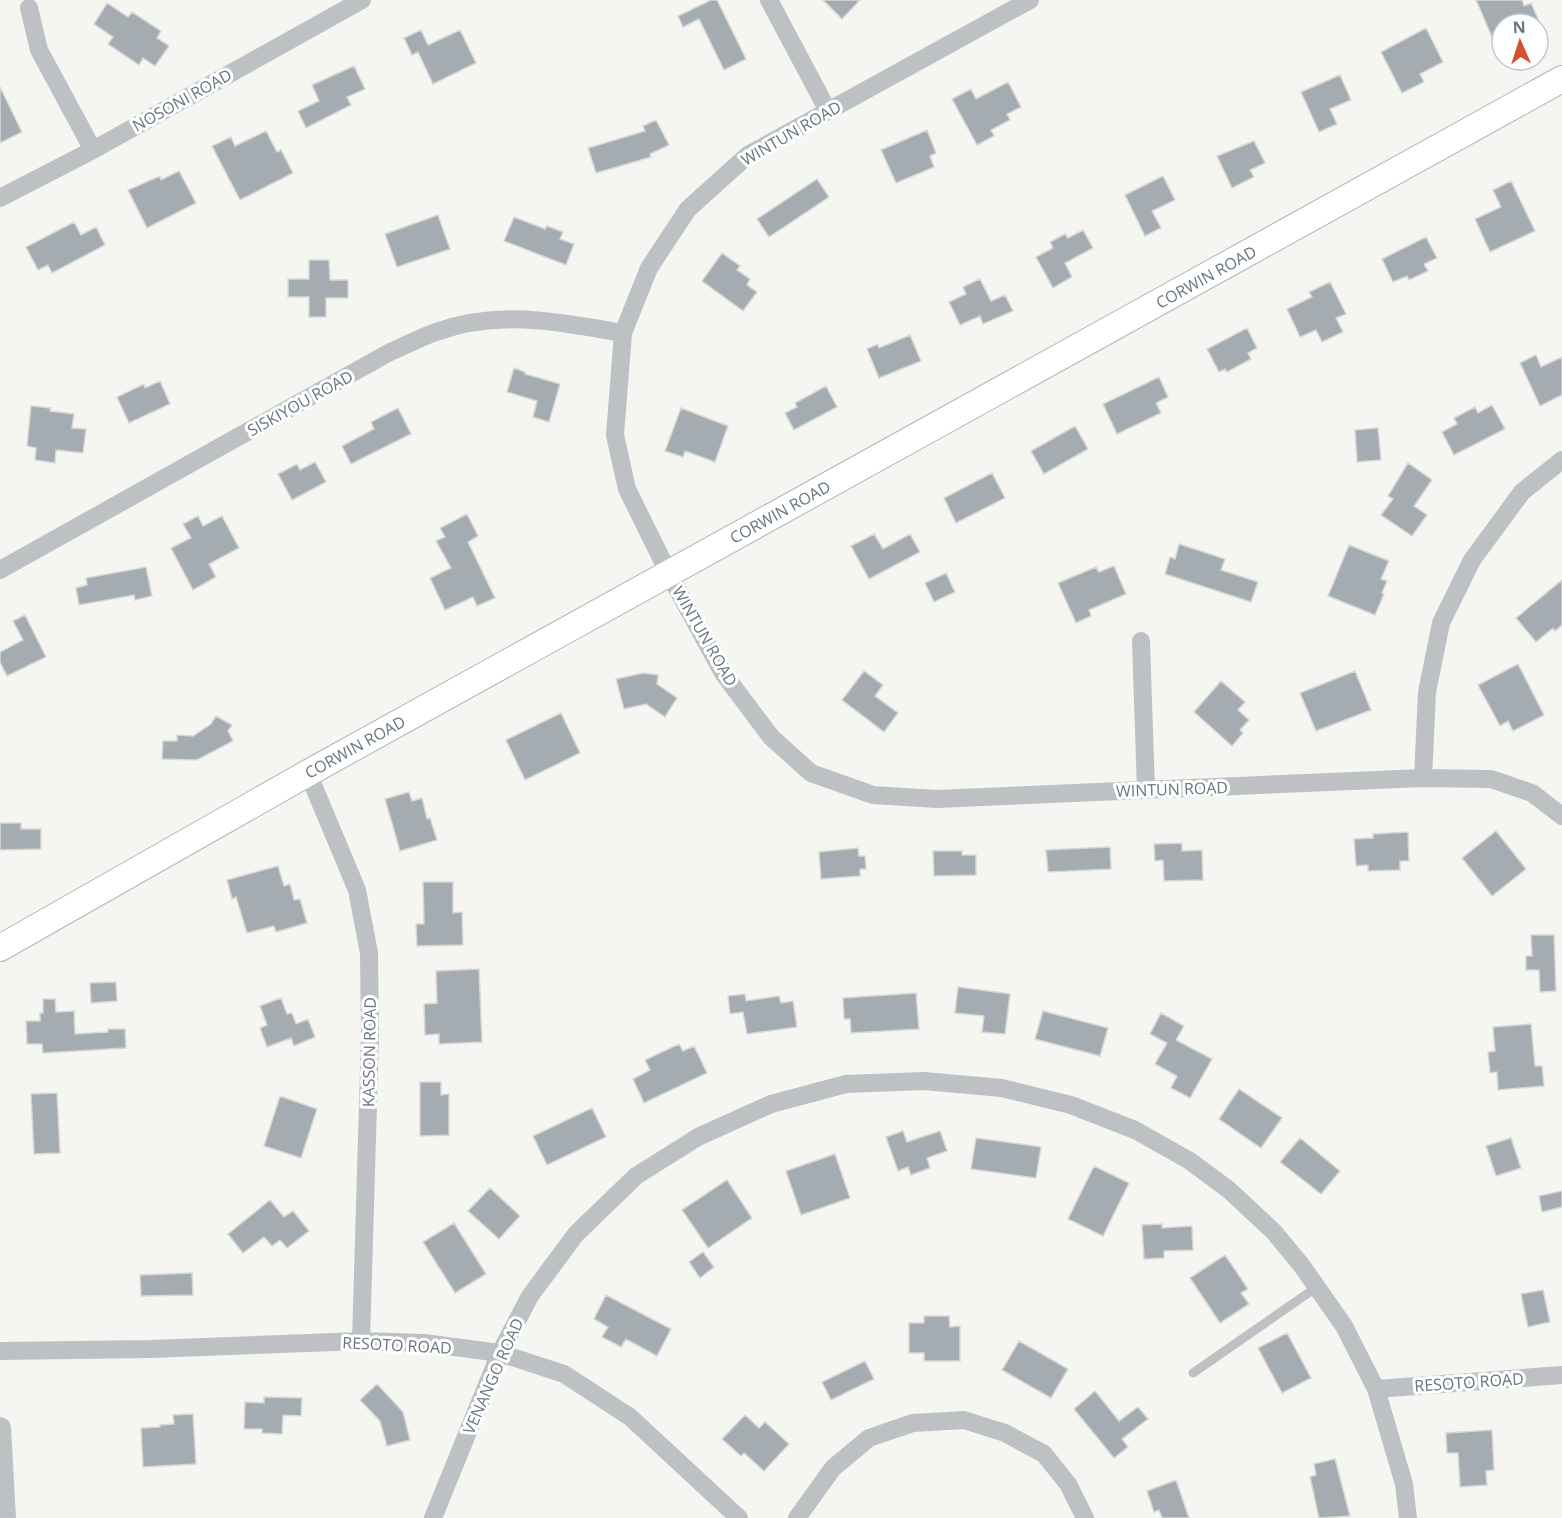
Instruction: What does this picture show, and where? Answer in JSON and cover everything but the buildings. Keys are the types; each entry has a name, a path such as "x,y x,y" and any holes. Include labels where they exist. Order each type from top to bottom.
{"main road":[{"name":"CORWIN ROAD","path":"0,948 308,773 1562,79"}],"street":[{"name":"NOSONI ROAD","path":"0,198 93,150 362,0"},
{"path":"769,0 828,111"},
{"name":"WINTUN ROAD","path":"1030,0 748,155 688,209 649,268 623,333 615,435 627,489 669,574 723,673 771,738 811,773 873,795 937,799 1423,778 1491,779 1532,793 1562,816"},
{"path":"29,8 39,50 93,150"},
{"name":"SISKIYOU ROAD","path":"0,570 380,358 437,331 474,321 514,318 549,320 623,333"},
{"path":"1423,778 1427,692 1441,623 1478,551 1522,492 1562,460"},
{"path":"1142,641 1146,790"},
{"name":"KASSON ROAD","path":"308,773 357,890 369,953 370,1036 361,1341"},
{"name":"VENANGO ROAD","path":"433,1518 500,1353 530,1296 576,1234 636,1176 698,1137 771,1104 846,1084 924,1081 1002,1088 1071,1105 1135,1130 1190,1161 1229,1190 1274,1232 1344,1326 1376,1389 1404,1484 1408,1518"},
{"name":"RESOTO ROAD","path":"0,1351 151,1349 361,1341 424,1343 500,1353 564,1374 630,1417 739,1518"},
{"name":"RESOTO ROAD","path":"1376,1389 1562,1375"},
{"path":"797,1518 834,1468 869,1438 914,1423 964,1420 1005,1433 1044,1454 1068,1484 1085,1518"},
{"path":"0,1428 5,1518"}],"lane":[{"path":"1193,1373 1317,1287"}]}
